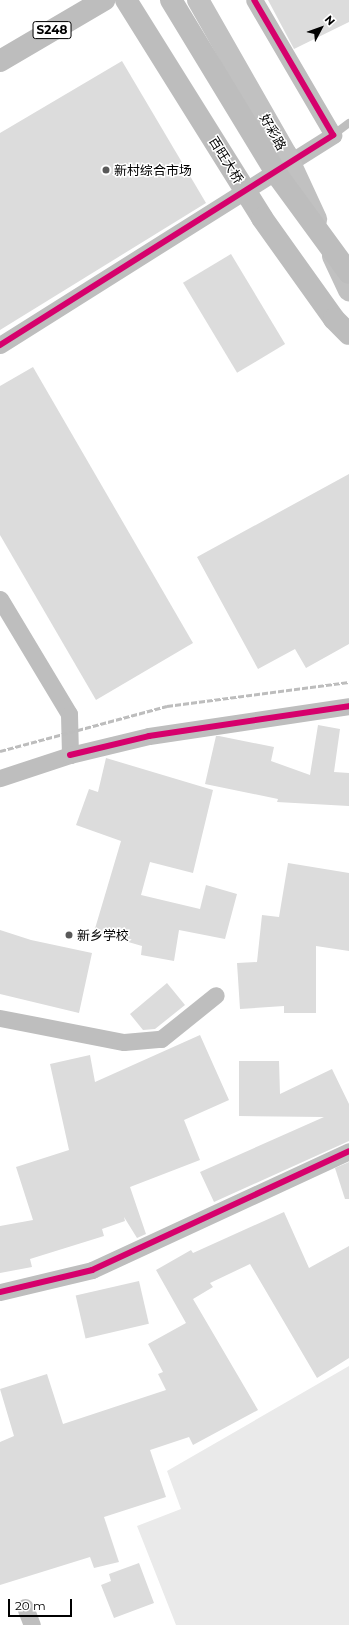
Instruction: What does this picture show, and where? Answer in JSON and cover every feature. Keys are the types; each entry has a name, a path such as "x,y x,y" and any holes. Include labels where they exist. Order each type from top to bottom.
{"main road":[{"name":"S248","path":"0,61 104,0"},
{"name":"百旺大桥","path":"126,0 262,218 334,319 349,334"},
{"path":"171,0 278,176 349,273"}],"street":[{"name":"好彩路","path":"198,0 290,162 349,291"},
{"path":"0,344 333,135 254,0"},
{"path":"0,599 69,714 70,756"},
{"path":"0,778 70,756 149,736 349,706"},
{"path":"0,1018 124,1042 161,1039 216,995"},
{"path":"0,1292 92,1270 349,1151"},
{"path":"25,1607 32,1625"}],"lane":[{"path":"333,135 349,123"}],"shaded area":[{"path":"349,1366 349,1625 176,1625 137,1526 181,1509 167,1471"}],"building":[{"path":"268,0 349,0 349,22 294,49"},
{"name":"新村综合市场","path":"122,61 206,203 0,330 0,133"},
{"path":"231,254 285,344 237,373 183,283"},
{"path":"33,367 193,643 96,700 0,535 0,386"},
{"path":"349,474 349,644 306,668 295,649 258,669 197,557"},
{"path":"318,725 340,729 334,772 349,773 349,806 277,802 278,799 205,784 216,736 274,747 271,761 310,775"},
{"path":"106,758 213,790 193,873 150,862 141,895 200,909 206,885 237,894 225,939 179,930 174,961 141,955 142,946 94,932 121,841 76,825 89,789 98,792"},
{"path":"288,863 349,873 349,951 316,946 316,1013 284,1013 284,1006 240,1009 237,963 257,962 262,915 279,917"},
{"path":"0,930 31,940 92,953 79,1013 0,994"},
{"path":"167,983 185,1005 155,1029 143,1030 130,1014"},
{"path":"200,1035 229,1100 184,1120 200,1160 130,1187 146,1234 137,1238 124,1217 125,1221 102,1229 104,1236 30,1259 32,1267 0,1273 0,1226 33,1220 16,1167 69,1150 50,1064 90,1055 95,1082"},
{"path":"239,1061 279,1061 280,1094 332,1069 349,1104 349,1141 214,1202 200,1172 324,1117 239,1116"},
{"path":"349,1162 349,1199 345,1199 335,1168"},
{"path":"284,1212 309,1268 349,1246 349,1358 317,1378 250,1264 210,1283 213,1287 193,1299 258,1410 193,1445 189,1437 150,1450 166,1497 104,1517 119,1562 94,1568 90,1557 0,1585 0,1442 14,1436 0,1389 47,1374 63,1424 166,1390 158,1374 163,1372 148,1344 186,1323 156,1270 191,1250 193,1253"},
{"path":"139,1281 149,1324 86,1338 76,1296"},
{"path":"139,1563 154,1603 114,1618 101,1585 111,1581 109,1574"}],"railway":[{"path":"0,751 167,706 349,682"}],"cycle path":[{"path":"0,345 333,135 254,0"},
{"path":"70,755 149,736 349,706"},
{"path":"0,1292 92,1270 349,1151"}],"place":[{"name":"新村综合市场","path":"106,170"},
{"name":"新乡学校","path":"69,935"}]}
